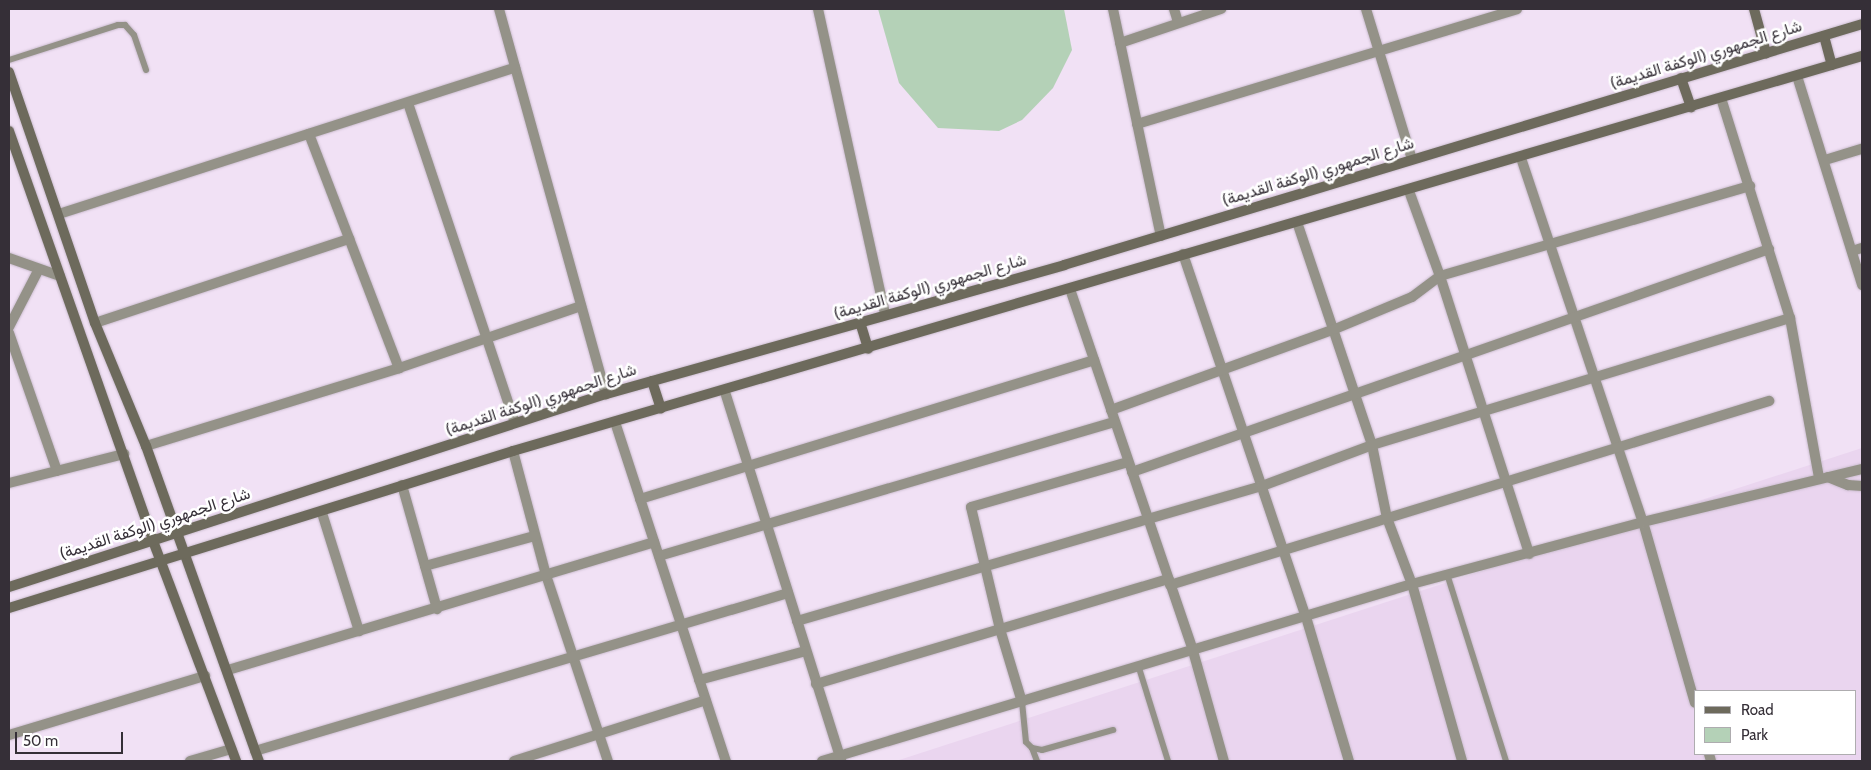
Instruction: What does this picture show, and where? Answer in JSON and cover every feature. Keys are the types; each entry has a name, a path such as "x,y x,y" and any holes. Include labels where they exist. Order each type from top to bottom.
{"main road":[{"path":"1754,9 1766,53"},
{"name":"شارع الجمهوري (الوكفة القديمة)","path":"9,587 652,380 1161,236 1862,24"},
{"path":"1824,36 1832,65"},
{"path":"9,608 322,513 402,485 615,422 725,392 1183,254 1409,191 1862,56"},
{"path":"9,72 95,323 146,446 175,534 228,670 257,756"},
{"path":"1681,78 1691,107"},
{"path":"9,131 153,541 236,761"},
{"path":"860,322 868,349"},
{"path":"652,380 661,409"}],"street":[{"path":"499,9 606,394"},
{"path":"818,9 885,315"},
{"path":"1113,9 1161,236"},
{"path":"1174,9 1178,22"},
{"path":"1120,43 1220,9"},
{"path":"1366,9 1412,159"},
{"path":"1137,124 1378,49 1517,9"},
{"path":"59,214 515,68"},
{"path":"1797,76 1825,160 1862,285"},
{"path":"1721,98 1790,318 1824,478"},
{"path":"408,102 489,338 516,423"},
{"path":"309,134 399,368"},
{"path":"1825,160 1862,150"},
{"path":"1521,158 1619,446 1694,699"},
{"path":"1111,410 1335,329 1412,297 1440,276 1750,186"},
{"path":"1409,191 1440,276 1463,356 1529,554"},
{"path":"1297,222 1335,329 1372,445 1387,518 1412,584 1462,761"},
{"path":"95,323 350,239"},
{"path":"1852,251 1862,248"},
{"path":"1132,472 1575,315 1769,249"},
{"path":"1183,254 1306,617 1349,761"},
{"path":"9,258 60,276"},
{"path":"9,327 39,270"},
{"path":"1070,289 1193,651 1224,761"},
{"path":"146,446 399,368 582,306"},
{"path":"797,621 1262,486 1372,445 1790,318"},
{"path":"9,333 57,470"},
{"path":"640,499 1094,360"},
{"path":"725,392 840,759"},
{"path":"816,684 1000,629 1284,550 1769,401"},
{"path":"615,422 726,761"},
{"path":"659,556 1115,422"},
{"path":"513,452 546,576 608,761"},
{"path":"9,483 124,454"},
{"path":"1022,702 1000,629 971,507 1128,462"},
{"path":"822,761 840,759 1412,584 1448,576 1643,522 1862,469"},
{"path":"1824,478 1841,484 1862,486"},
{"path":"402,485 436,609"},
{"path":"322,513 359,632"},
{"path":"425,566 535,536"},
{"path":"228,670 654,542"},
{"path":"257,756 572,655 788,593"},
{"path":"699,680 806,651"},
{"path":"9,735 204,676"},
{"path":"514,761 706,700"},
{"path":"190,761 232,749"}],"lane":[{"path":"9,60 118,24 125,25 134,35 146,70"},
{"path":"1448,576 1506,761"},
{"path":"1138,668 1168,761"},
{"path":"1022,702 1026,742 1032,748 1037,761"},
{"path":"1032,748 1042,750 1113,730"}],"shaded area":[{"path":"1862,448 1862,761 896,761"}],"green space":[{"path":"878,9 1064,9 1072,50 1053,88 1022,120 999,131 938,128 899,83"}]}
